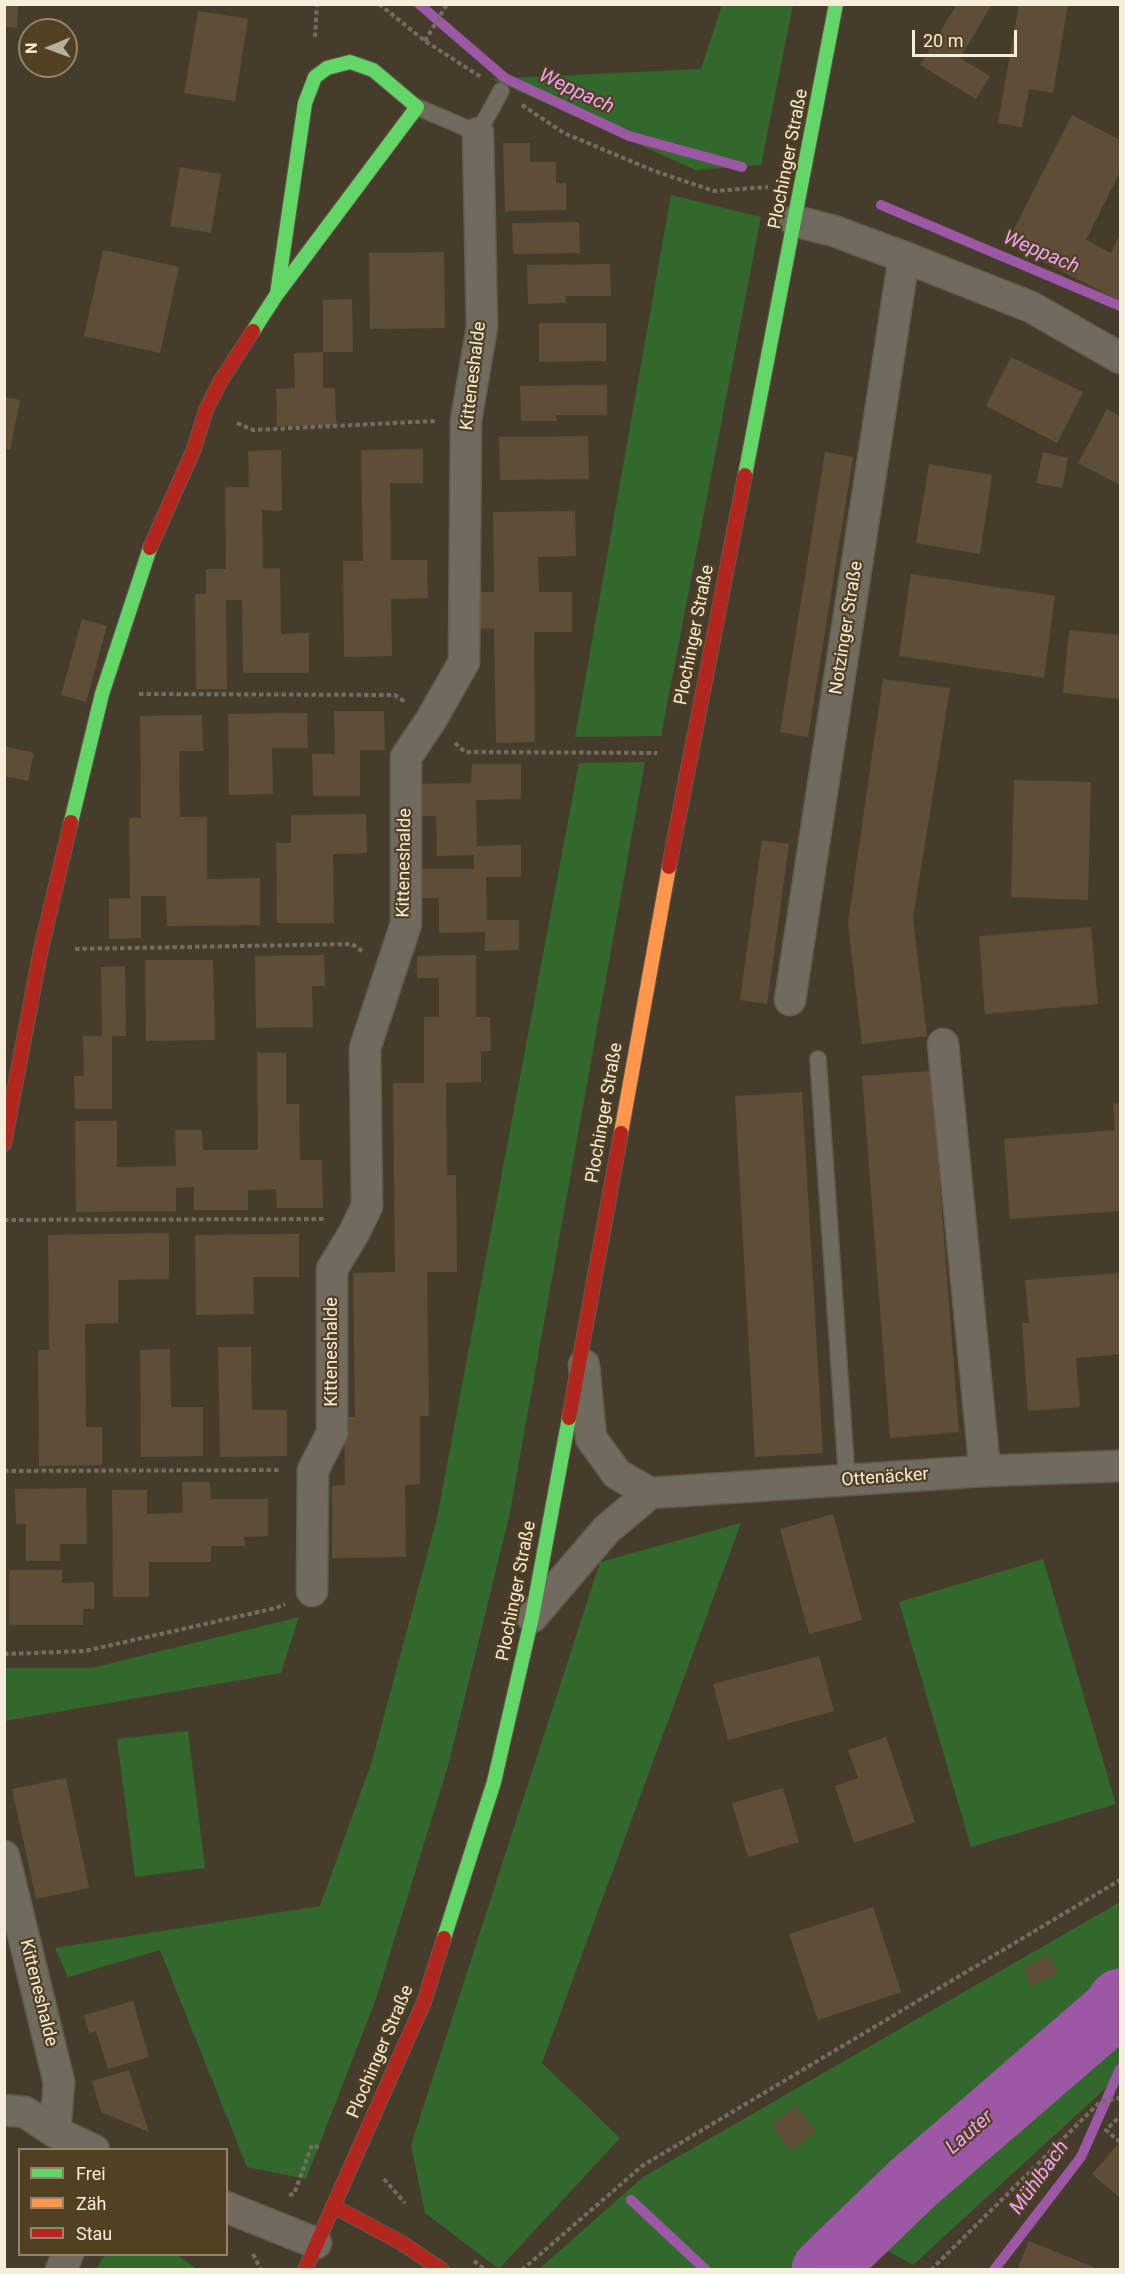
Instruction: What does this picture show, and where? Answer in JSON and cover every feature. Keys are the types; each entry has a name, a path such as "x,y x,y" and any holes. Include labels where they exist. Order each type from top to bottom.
{"main road":[{"name":"Plochinger Straße","path":"309,2262 424,2002 494,1782 532,1617 690,754 805,173 836,4"},
{"path":"4,1144 41,950 102,694 144,563 194,449 206,410 220,381 277,294 417,107 373,70 350,62 327,68 315,77 305,103 277,294"},
{"path":"333,2206 402,2243 442,2270"}],"street":[{"name":"Kitteneshalde","path":"312,1591 313,1470 332,1433 332,1269 367,1206 365,1048 406,924 406,757 431,720 464,662 466,420 482,327 478,133"},
{"path":"795,220 834,231 1031,307 1120,358"},
{"name":"Notzinger Straße","path":"790,1000 904,257"},
{"path":"943,1044 985,1471"},
{"path":"532,1617 606,1530 650,1493 618,1474 591,1438 581,1343"},
{"name":"Ottenäcker","path":"650,1493 985,1471 1120,1466"},
{"name":"Kitteneshalde","path":"4,1856 59,2082 55,2132"},
{"path":"4,2110 25,2112 55,2132 90,2148"},
{"path":"228,2208 309,2262"},
{"path":"61,2270 67,2256"}],"lane":[{"path":"417,107 478,133 501,91"},
{"path":"818,1059 847,1480"}],"path":[{"path":"379,4 425,41 564,133 652,170 714,191 773,187 779,166 805,173"},
{"path":"425,41 447,4"},
{"path":"206,410 253,430 466,420"},
{"path":"102,694 395,695 431,720 465,752 690,754"},
{"path":"41,950 352,944 390,972"},
{"path":"4,1220 325,1219 354,1233"},
{"path":"4,1471 313,1470"},
{"path":"4,1654 85,1651 276,1608 312,1591"},
{"path":"522,2270 642,2166 1120,1880"},
{"path":"931,2270 1100,2102 1120,2098"},
{"path":"1120,2116 1106,2130 1120,2142"}],"green space":[{"path":"722,5 793,5 761,165 696,170 491,79 701,69"},
{"path":"671,195 761,217 661,736 575,737"},
{"path":"645,762 509,1517 448,1766 376,1999 306,2179 247,2167 160,1950 68,1977 55,1948 320,1906 372,1761 437,1518 579,763"},
{"path":"741,1523 542,2063 620,2138 499,2269 425,2213 411,2145 600,1562"},
{"path":"1043,1559 1116,1804 971,1847 899,1602"},
{"path":"299,1617 281,1673 5,1721 5,1668 92,1668"},
{"path":"188,1731 205,1868 135,1877 117,1739"},
{"path":"1120,1902 1120,2075 913,2265 876,2244 850,2269 538,2270 643,2177"},
{"path":"104,2256 178,2256 197,2269 96,2269"}],"building":[{"path":"4,4 18,4 17,28 4,27"},
{"path":"957,4 992,4 960,58 990,76 976,99 920,65"},
{"path":"1019,4 1068,4 1053,93 1029,89 1022,127 998,123"},
{"path":"198,11 248,19 235,101 184,93"},
{"path":"1072,115 1120,140 1120,172 1086,240 1111,253 1120,234 1120,301 1007,243"},
{"path":"503,143 530,143 530,162 556,162 556,183 566,183 566,210 505,211"},
{"path":"180,167 221,174 211,233 170,226"},
{"path":"579,222 580,253 513,254 512,223"},
{"path":"103,250 179,267 160,353 84,336"},
{"path":"444,252 445,328 370,329 369,253"},
{"path":"610,264 611,296 565,296 566,303 528,304 527,265"},
{"path":"352,299 353,352 323,352 323,300"},
{"path":"539,323 606,323 606,361 539,362"},
{"path":"323,352 323,388 335,388 336,425 277,426 276,389 295,388 294,353"},
{"path":"1011,357 1083,392 1057,443 986,406"},
{"path":"607,385 607,415 556,415 557,421 521,421 520,386"},
{"path":"4,397 20,400 10,450 4,449"},
{"path":"1107,409 1120,416 1120,485 1078,463"},
{"path":"588,436 589,479 500,480 499,437"},
{"path":"423,449 423,483 390,483 391,560 427,560 428,598 391,599 392,656 344,657 343,561 363,561 361,450"},
{"path":"281,450 282,511 262,510 263,569 280,568 281,634 309,633 309,673 243,673 242,600 226,600 227,689 196,689 195,594 206,594 206,569 226,569 225,487 249,487 248,451"},
{"path":"825,452 853,457 808,737 780,732"},
{"path":"1043,452 1068,458 1062,488 1036,483"},
{"path":"929,464 992,475 980,554 916,543"},
{"path":"575,511 576,556 538,557 539,592 572,592 572,632 534,632 535,742 496,743 494,629 479,629 479,592 494,592 493,512"},
{"path":"911,574 1055,596 1044,678 899,656"},
{"path":"82,619 107,626 86,702 61,695"},
{"path":"1069,630 1120,635 1120,699 1063,693"},
{"path":"883,679 950,688 913,918 927,1036 862,1044 848,923"},
{"path":"334,711 384,711 385,750 360,750 360,796 313,796 312,754 335,754"},
{"path":"307,713 308,748 272,748 273,794 229,795 228,714"},
{"path":"202,715 203,751 179,751 180,817 207,817 207,879 260,878 260,925 167,926 166,896 141,896 141,938 109,939 109,899 130,898 129,818 141,818 140,716"},
{"path":"4,746 34,753 28,781 4,776"},
{"path":"472,764 521,764 521,799 476,800 477,846 521,845 521,877 486,877 487,920 519,920 519,950 485,951 485,932 439,933 439,898 418,898 418,869 474,869 474,855 437,856 436,816 416,816 415,784 471,783"},
{"path":"1014,780 1091,782 1088,900 1011,897"},
{"path":"366,814 367,853 333,854 334,923 277,923 276,843 291,843 291,815"},
{"path":"762,840 789,844 767,1004 740,1000"},
{"path":"1091,927 1098,1004 985,1014 979,936"},
{"path":"324,955 325,986 312,986 313,1027 256,1028 255,956"},
{"path":"476,955 476,1017 490,1017 491,1051 481,1051 481,1082 446,1083 447,1175 456,1175 457,1272 427,1272 429,1416 420,1416 420,1484 405,1485 406,1557 332,1558 332,1486 345,1485 344,1417 355,1417 353,1273 395,1272 393,1083 424,1083 424,1017 439,1017 439,978 417,978 417,956"},
{"path":"145,960 213,960 215,1040 146,1041"},
{"path":"125,966 126,1036 112,1036 112,1109 75,1109 74,1076 84,1076 83,1036 102,1036 101,967"},
{"path":"257,1053 286,1053 286,1104 299,1104 300,1160 322,1160 323,1208 277,1208 276,1189 248,1190 248,1210 194,1210 194,1187 176,1188 176,1211 76,1212 75,1121 117,1121 117,1167 176,1166 175,1130 202,1130 203,1150 258,1150"},
{"path":"931,1071 959,1432 890,1438 862,1076"},
{"path":"802,1092 823,1453 755,1457 735,1096"},
{"path":"1120,1103 1120,1211 1010,1219 1004,1139 1115,1130 1113,1104"},
{"path":"169,1233 169,1279 118,1280 118,1323 85,1324 86,1427 102,1427 102,1465 39,1466 38,1350 49,1350 48,1235"},
{"path":"299,1234 299,1277 253,1277 254,1314 196,1315 195,1235"},
{"path":"1120,1273 1120,1354 1076,1358 1080,1407 1028,1411 1022,1323 1029,1323 1025,1280"},
{"path":"218,1347 251,1347 252,1410 287,1410 287,1456 220,1457"},
{"path":"170,1349 171,1407 203,1407 203,1456 141,1457 140,1350"},
{"path":"182,1482 210,1482 211,1499 268,1499 268,1536 244,1537 245,1546 211,1546 211,1562 149,1562 149,1597 113,1597 112,1490 147,1490 147,1514 183,1513"},
{"path":"86,1488 87,1544 60,1544 60,1561 26,1561 26,1524 16,1524 15,1489"},
{"path":"833,1514 862,1620 809,1634 780,1529"},
{"path":"9,1570 62,1570 62,1583 94,1582 94,1609 83,1609 83,1625 9,1625"},
{"path":"819,1656 834,1711 728,1740 713,1684"},
{"path":"886,1737 915,1822 854,1843 835,1786 858,1778 848,1750"},
{"path":"66,1778 89,1888 36,1899 12,1789"},
{"path":"783,1788 799,1842 748,1857 732,1803"},
{"path":"873,1907 901,1992 818,2020 789,1934"},
{"path":"1050,1955 1058,1974 1031,1986 1023,1968"},
{"path":"133,2001 149,2057 108,2069 96,2031 89,2033 84,2015"},
{"path":"129,2070 149,2132 101,2112 92,2081"},
{"path":"796,2105 816,2131 791,2151 771,2125"},
{"path":"1120,2142 1120,2198 1092,2174"},
{"path":"1029,2241 1098,2269 1017,2270"}],"waterway":[{"name":"Weppach","path":"419,4 505,78 629,136 742,167"},
{"name":"Weppach","path":"881,205 1120,306"},
{"name":"Lauter","path":"823,2270 912,2184 1112,2011 1120,2000"},
{"name":"Mühlbach","path":"994,2270 1081,2157 1120,2069"},
{"path":"631,2200 706,2270"}],"traffic: fast":[{"path":"745,475 836,4"},
{"path":"253,331 277,294 417,107 373,70 350,62 327,68 315,77 305,103 277,294"},
{"path":"71,822 102,694 150,548"},
{"path":"444,1938 494,1782 532,1617 569,1418"}],"traffic: slow":[{"path":"621,1133 669,867"}],"traffic: jam":[{"path":"150,548 194,449 206,410 220,382 253,331"},
{"path":"669,867 745,475"},
{"path":"4,1144 41,949 71,822"},
{"path":"569,1418 621,1133"},
{"path":"305,2270 424,2002 444,1938"},
{"path":"333,2206 402,2243 442,2270"}]}
